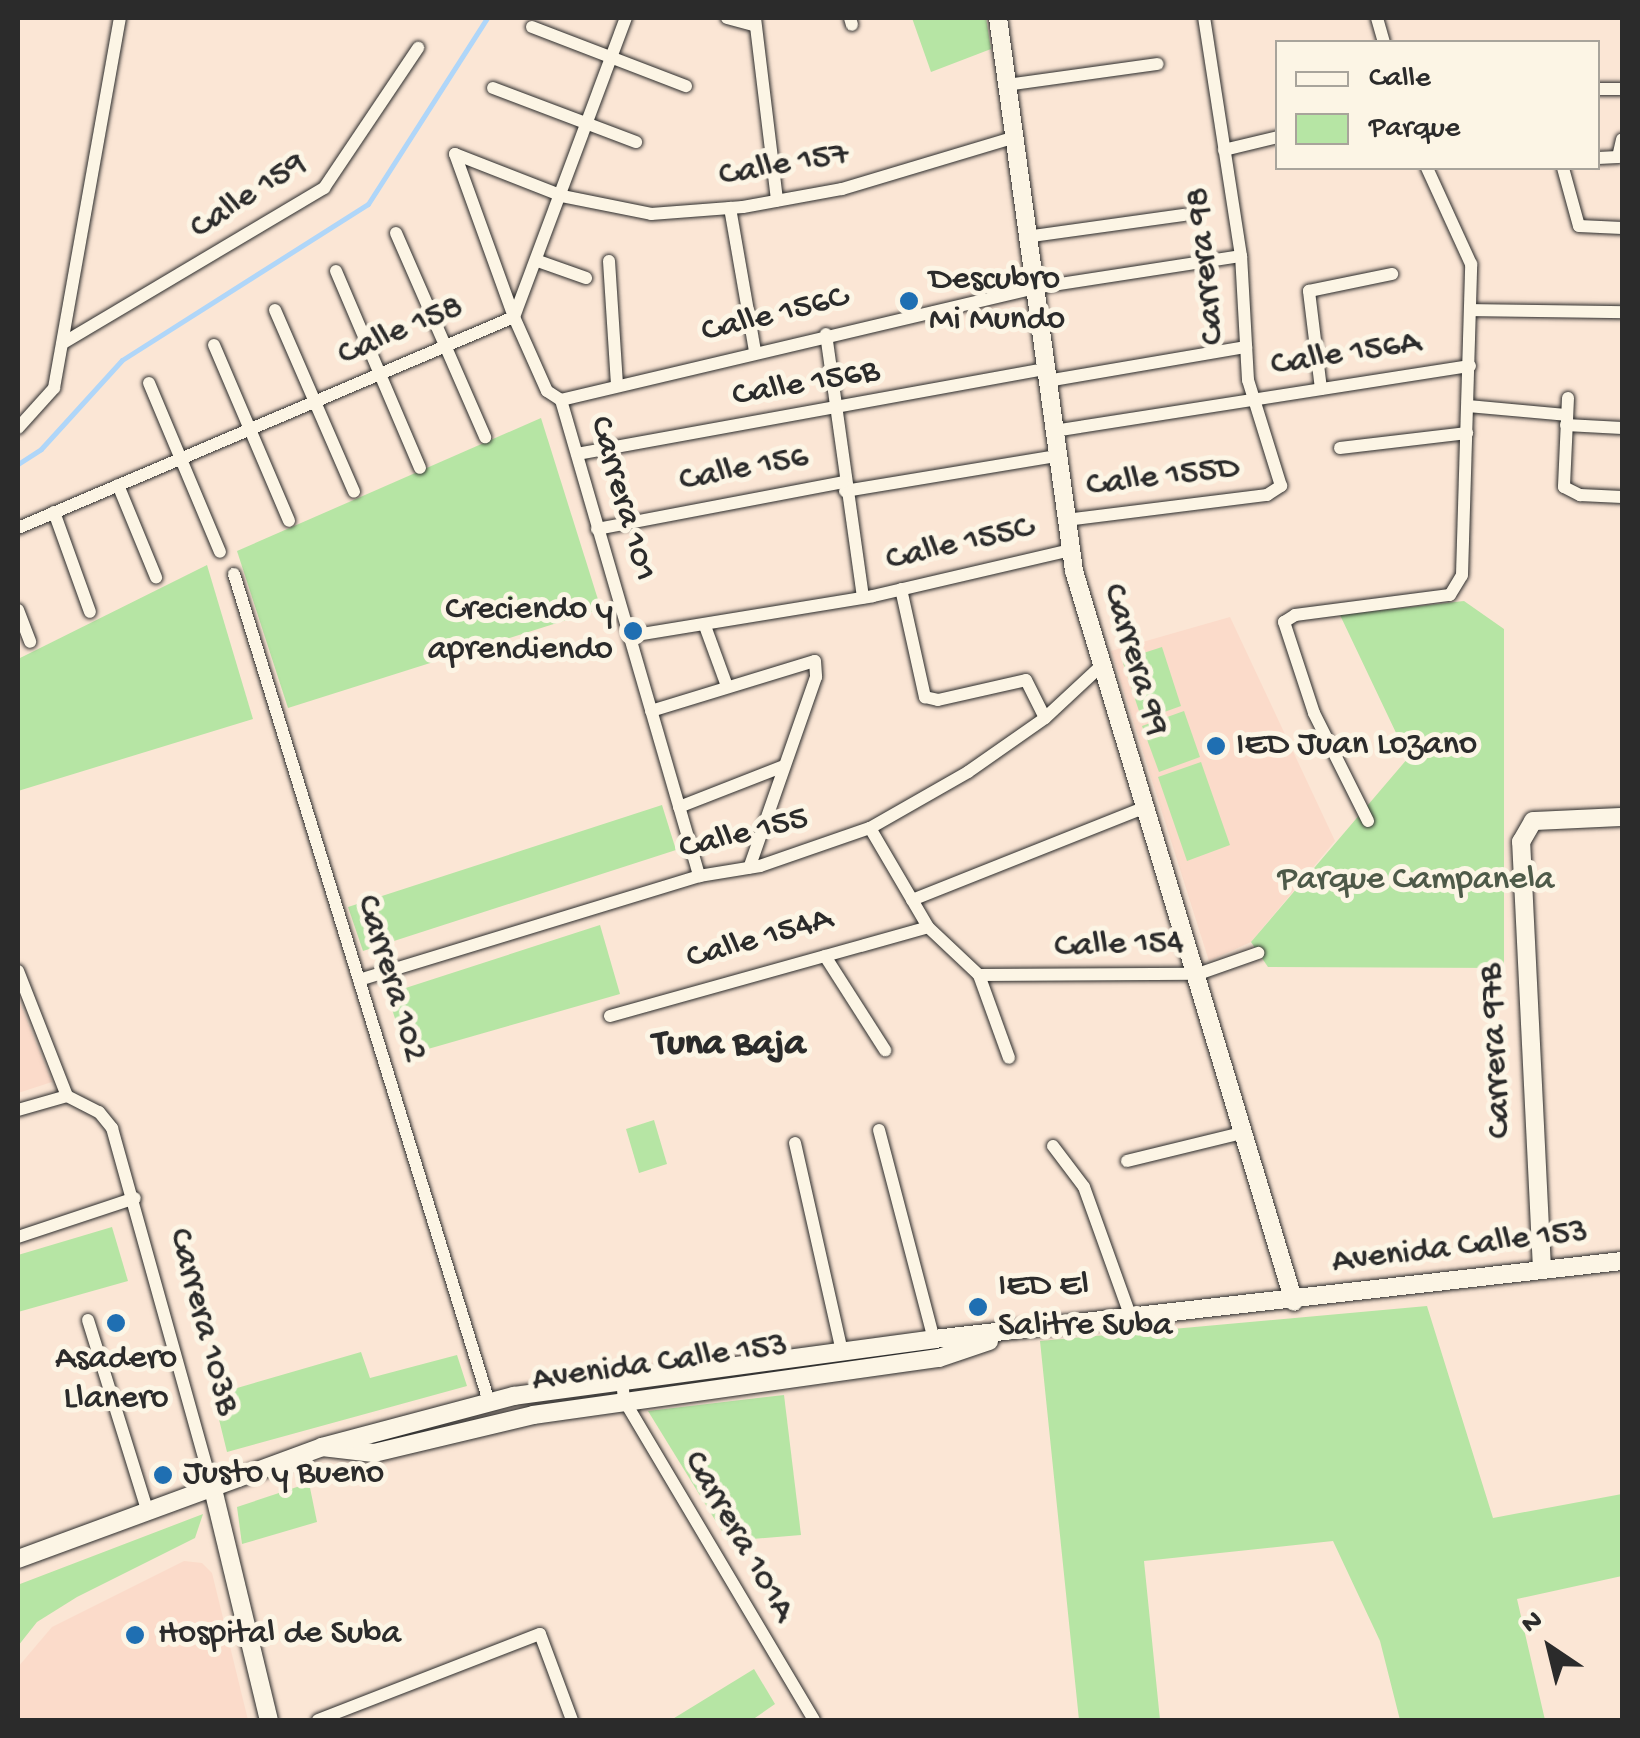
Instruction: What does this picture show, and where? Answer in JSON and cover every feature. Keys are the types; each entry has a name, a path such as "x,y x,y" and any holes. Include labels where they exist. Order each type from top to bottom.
{"main road":[{"name":"Carrera 99","path":"998,18 1070,550 1294,1302"},
{"name":"Carrera 97B","path":"1542,1269 1520,857 1524,830 1548,818 1622,817"},
{"name":"Avenida Calle 153","path":"18,1559 322,1447 489,1402 622,1378 842,1350 1294,1302 1622,1261"},
{"name":"Avenida Calle 153","path":"322,1447 374,1453 624,1400 939,1358 1008,1334"},
{"name":"Carrera 103B","path":"213,1489 267,1712"}],"street":[{"path":"18,428 46,403 62,344 120,18"},
{"name":"Calle 158","path":"18,528 514,317 626,18"},
{"path":"727,18 754,22 778,201"},
{"name":"Carrera 98","path":"1204,18 1240,256 1253,399 1282,479 1267,494"},
{"path":"532,27 686,86"},
{"name":"Calle 159","path":"62,344 324,188 418,48"},
{"path":"1006,84 1158,64"},
{"path":"494,88 636,142"},
{"path":"1224,150 1275,137"},
{"name":"Calle 157","path":"455,154 562,196 651,214 730,208 842,189 1012,138"},
{"path":"1604,159 1622,139"},
{"name":"Carrera 101","path":"455,154 514,317 547,392 561,400 700,876"},
{"path":"1368,821 1302,680 1284,628 1294,615 1450,595 1462,575 1471,264 1427,170"},
{"path":"1563,170 1574,222 1585,227 1622,228"},
{"path":"730,208 755,351"},
{"path":"1025,237 1184,215"},
{"path":"396,233 485,437"},
{"name":"Calle 156C","path":"561,400 826,334 1034,288 1240,256"},
{"path":"538,261 586,278"},
{"path":"609,261 617,386"},
{"path":"336,271 420,468"},
{"path":"1321,389 1310,290 1392,274"},
{"path":"274,310 354,492"},
{"path":"1471,310 1622,312"},
{"path":"826,334 844,486 863,597"},
{"path":"214,345 289,521"},
{"name":"Calle 156B","path":"577,454 1046,375 1246,347"},
{"name":"Calle 156A","path":"1054,431 1470,366"},
{"path":"150,383 220,552"},
{"path":"1568,398 1562,478 1570,493 1622,497"},
{"path":"1468,406 1622,428"},
{"path":"1340,448 1466,433"},
{"name":"Calle 156","path":"597,528 844,486 1057,456"},
{"path":"118,485 156,577"},
{"name":"Calle 155D","path":"1066,520 1267,494"},
{"path":"54,512 90,612"},
{"name":"Calle 155C","path":"630,636 863,597 1070,550"},
{"name":"Carrera 102","path":"234,574 489,1402"},
{"path":"901,589 922,688 938,700 1026,680 1045,718"},
{"path":"18,610 30,642"},
{"path":"704,626 727,686"},
{"path":"652,710 815,661 816,677 749,868"},
{"name":"Calle 155","path":"359,980 602,904 700,876 749,868 870,828 940,790 1045,718 1102,665"},
{"path":"679,806 784,766"},
{"path":"912,900 1146,807"},
{"path":"870,828 928,927 979,975 1009,1058"},
{"name":"Calle 154A","path":"610,1016 928,927"},
{"name":"Calle 154","path":"979,975 1198,974 1258,952"},
{"path":"825,956 884,1050"},
{"path":"18,971 67,1096 18,1110"},
{"name":"Carrera 103B","path":"67,1096 100,1112 112,1128 135,1198 213,1489"},
{"path":"879,1130 934,1339"},
{"path":"1127,1161 1246,1132"},
{"path":"795,1143 842,1350"},
{"path":"1053,1146 1084,1187 1132,1320"},
{"path":"18,1236 135,1198"},
{"path":"88,1320 148,1514"},
{"name":"Carrera 101A","path":"622,1378 624,1400 814,1720"},
{"path":"318,1720 540,1634 572,1720"}],"shaded area":[{"name":"IED Juan Lozano","path":"1230,617 1335,841 1251,942 1209,961 1111,651"},
{"path":"18,998 52,1082 18,1093"},
{"name":"Hospital de Suba","path":"184,1561 202,1563 212,1573 248,1720 18,1720 18,1667 52,1627"}],"green space":[{"path":"912,18 986,18 991,49 931,72"},
{"path":"541,418 601,609 288,708 237,551"},
{"path":"207,565 253,719 18,791 18,659"},
{"name":"Parque Campanela","path":"1464,601 1504,629 1504,968 1268,967 1251,942 1408,758 1340,615"},
{"path":"1162,647 1181,706 1142,720 1122,660"},
{"path":"1184,711 1200,757 1159,772 1142,726"},
{"path":"1201,762 1230,845 1187,861 1158,777"},
{"path":"662,805 676,850 363,951 348,907"},
{"path":"600,925 620,994 407,1055 387,994"},
{"path":"654,1120 667,1164 639,1173 626,1129"},
{"path":"112,1227 128,1281 18,1312 18,1255"},
{"path":"1427,1306 1493,1518 1622,1494 1622,1576 1517,1599 1545,1720 1400,1720 1380,1641 1333,1541 1144,1561 1160,1720 1079,1720 1040,1341"},
{"path":"361,1352 370,1378 457,1355 467,1386 227,1452 213,1395"},
{"path":"784,1395 801,1535 728,1541 648,1411"},
{"path":"309,1483 317,1522 242,1544 237,1507"},
{"path":"203,1514 195,1538 77,1597 37,1622 18,1646 20,1584"},
{"path":"754,1669 775,1704 752,1720 671,1720"}],"waterway":[{"path":"18,464 41,449 122,360 368,204 487,18"}],"place":[{"name":"Descubro Mi Mundo","path":"909,301"},
{"name":"Creciendo y aprendiendo","path":"633,631"},
{"name":"IED Juan Lozano","path":"1216,746"},
{"name":"IED El Salitre Suba","path":"978,1307"},
{"name":"Asadero Llanero","path":"116,1323"},
{"name":"Justo y Bueno","path":"163,1475"},
{"name":"Hospital de Suba","path":"135,1635"}],"district":[{"name":"Tuna Baja","path":"729,1046"}]}
